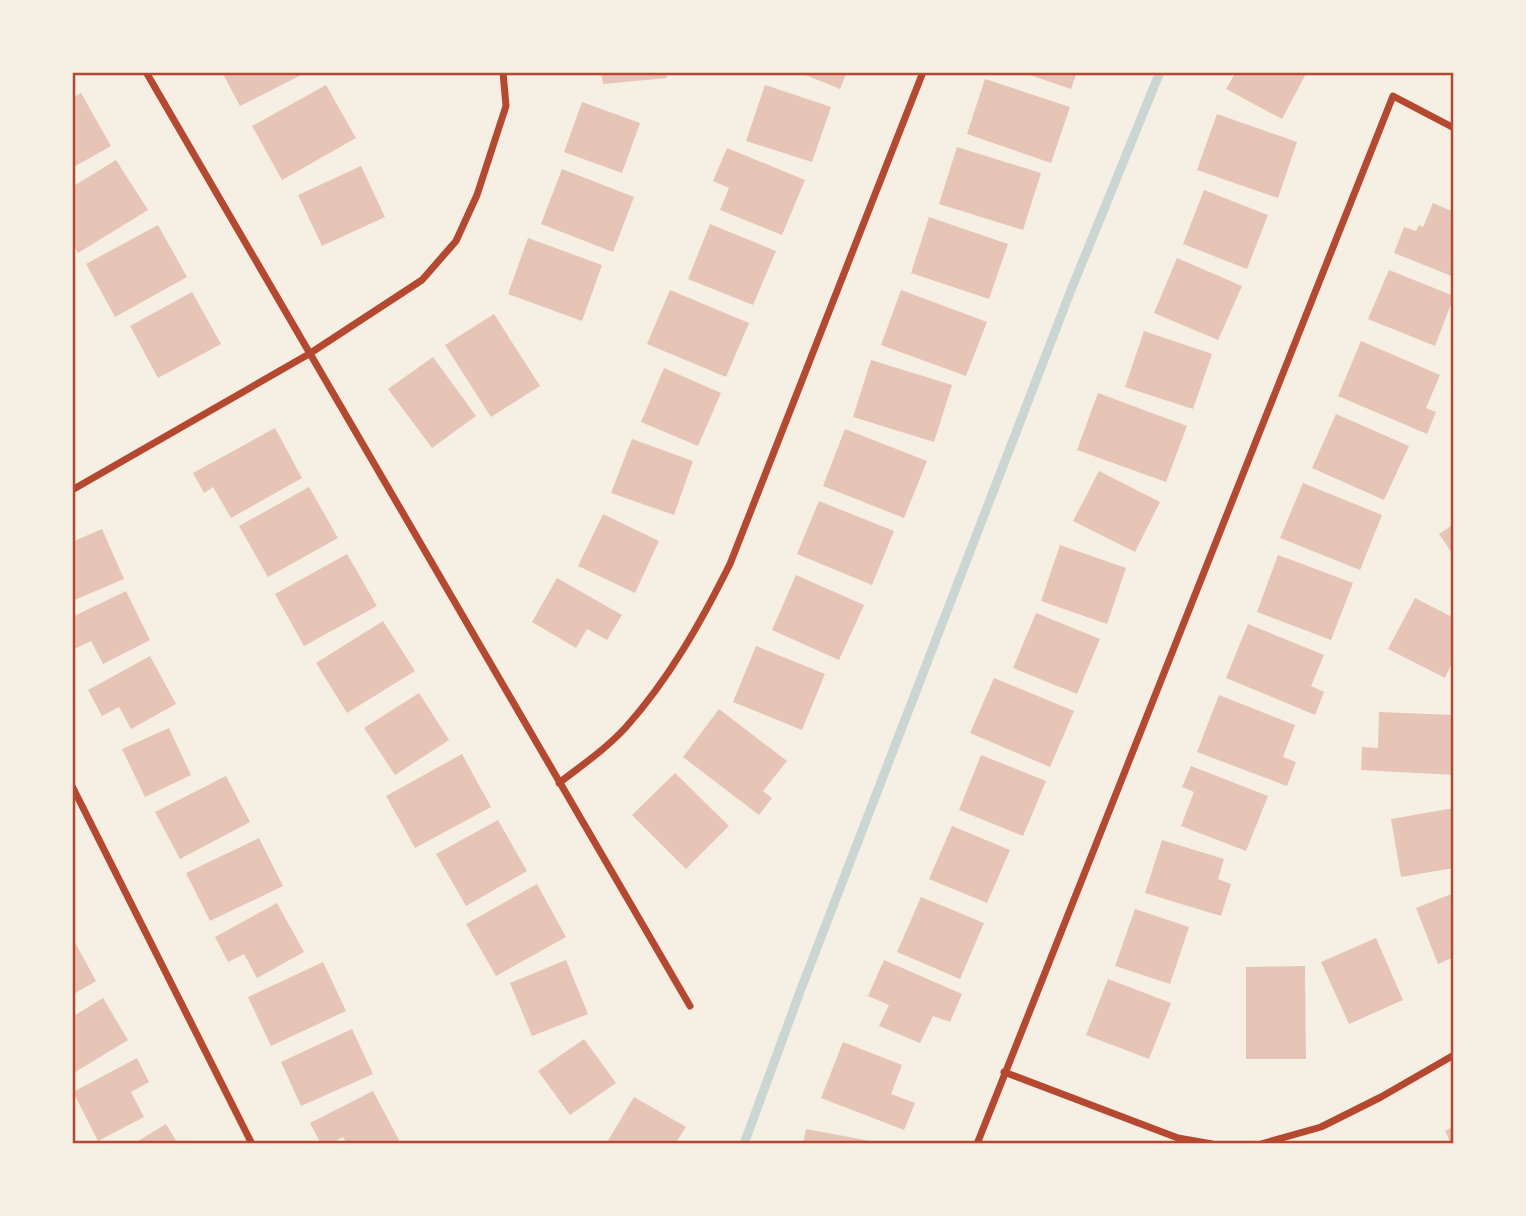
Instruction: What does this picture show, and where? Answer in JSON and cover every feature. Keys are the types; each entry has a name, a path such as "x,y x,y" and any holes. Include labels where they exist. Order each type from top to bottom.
{"street":[{"path":"146,72 690,1006"},
{"path":"72,490 309,354 422,280 456,241 477,195 506,106 503,72"},
{"path":"559,783 599,753 626,727 698,628 730,564 923,72"},
{"path":"977,1144 1392,96 1454,128"},
{"path":"72,786 252,1144"},
{"path":"1261,1144 1321,1127 1381,1097 1454,1055"},
{"path":"1004,1072 1178,1138 1212,1144"}],"building":[{"path":"222,72 307,72 240,106"},
{"path":"601,72 666,72 667,78 603,84"},
{"path":"798,72 847,72 840,89"},
{"path":"1021,72 1077,72 1071,89"},
{"path":"1236,72 1307,72 1282,119 1226,89"},
{"path":"985,79 1070,107 1051,163 967,134"},
{"path":"326,85 356,138 282,180 252,126"},
{"path":"765,85 831,107 812,162 746,141"},
{"path":"81,93 111,146 72,168 72,98"},
{"path":"582,102 640,123 622,173 564,152"},
{"path":"1217,114 1297,142 1278,198 1197,170"},
{"path":"957,147 1041,173 1023,230 939,204"},
{"path":"727,148 805,180 782,235 720,210 729,188 713,181"},
{"path":"116,160 148,210 78,253 72,243 72,187"},
{"path":"361,166 385,217 322,246 298,195"},
{"path":"562,169 634,197 613,252 541,224"},
{"path":"1204,190 1268,215 1247,269 1183,244"},
{"path":"1433,203 1454,212 1454,277 1394,253 1404,227 1416,231 1419,225 1423,227"},
{"path":"929,217 1008,244 989,299 911,273"},
{"path":"710,224 776,251 753,305 688,279"},
{"path":"158,225 187,277 115,317 86,264"},
{"path":"528,238 602,265 582,321 508,294"},
{"path":"1177,258 1242,286 1218,340 1154,313"},
{"path":"1389,270 1454,296 1435,346 1368,319"},
{"path":"670,290 749,323 726,377 647,344"},
{"path":"901,290 987,322 966,376 881,345"},
{"path":"192,292 221,344 158,378 130,326"},
{"path":"494,314 540,386 491,417 445,345"},
{"path":"1144,331 1212,354 1193,409 1125,387"},
{"path":"1361,341 1440,375 1426,408 1436,412 1427,434 1338,396"},
{"path":"433,357 476,416 432,448 388,389"},
{"path":"871,360 952,385 934,442 853,417"},
{"path":"664,368 721,393 698,446 641,422"},
{"path":"1098,393 1187,426 1166,482 1077,450"},
{"path":"1336,414 1409,446 1384,500 1312,468"},
{"path":"275,428 302,478 231,518 213,487 204,493 193,473"},
{"path":"845,429 927,461 904,518 823,486"},
{"path":"632,439 693,461 674,515 611,493"},
{"path":"1099,471 1160,502 1135,552 1073,521"},
{"path":"1303,483 1382,515 1360,570 1280,538"},
{"path":"309,487 338,538 268,577 239,526"},
{"path":"819,501 894,531 872,585 797,554"},
{"path":"603,514 659,541 635,593 578,566"},
{"path":"1454,524 1454,556 1439,534"},
{"path":"102,529 124,579 72,601 72,542"},
{"path":"1060,545 1126,568 1107,624 1041,601"},
{"path":"347,554 377,606 304,646 275,594"},
{"path":"1278,555 1353,583 1331,640 1257,612"},
{"path":"796,575 864,605 839,660 772,630"},
{"path":"557,578 622,615 607,640 587,629 576,648 532,622"},
{"path":"126,591 150,640 103,664 91,641 72,650 72,617"},
{"path":"1415,598 1454,618 1454,658 1445,678 1388,649"},
{"path":"1036,613 1100,639 1077,694 1013,668"},
{"path":"383,621 415,671 347,713 316,663"},
{"path":"1248,624 1324,655 1311,686 1324,692 1315,715 1226,678"},
{"path":"756,646 825,674 802,730 733,702"},
{"path":"150,656 176,704 131,729 119,707 102,716 88,690"},
{"path":"994,678 1074,711 1050,767 970,733"},
{"path":"419,693 449,740 395,775 364,728"},
{"path":"1219,695 1295,725 1283,757 1296,762 1287,786 1197,752"},
{"path":"719,709 787,761 763,791 772,798 759,815 683,757"},
{"path":"1379,712 1454,715 1454,775 1361,770 1362,747 1378,748"},
{"path":"169,728 191,775 145,797 122,749"},
{"path":"462,754 491,807 415,848 386,796"},
{"path":"981,755 1046,781 1023,836 959,810"},
{"path":"1191,766 1268,796 1246,851 1181,826 1194,792 1182,787"},
{"path":"675,773 729,826 686,869 632,815"},
{"path":"226,776 250,822 180,859 155,812"},
{"path":"1454,808 1454,868 1401,877 1391,819"},
{"path":"498,820 527,871 466,906 436,854"},
{"path":"952,826 1010,850 987,903 929,879"},
{"path":"259,838 283,886 210,921 186,873"},
{"path":"1162,840 1224,859 1218,879 1231,884 1221,916 1145,893"},
{"path":"537,884 566,937 496,976 466,924"},
{"path":"1454,893 1454,957 1438,964 1416,908"},
{"path":"921,897 984,923 960,979 897,952"},
{"path":"277,903 304,952 257,978 244,954 228,962 215,937"},
{"path":"1135,909 1189,927 1170,984 1115,966"},
{"path":"72,937 96,981 72,995"},
{"path":"1376,938 1403,1000 1349,1024 1321,962"},
{"path":"566,960 588,1014 532,1036 510,983"},
{"path":"884,960 962,994 950,1022 933,1016 920,1043 879,1026 889,1005 868,996"},
{"path":"323,962 346,1011 271,1046 248,997"},
{"path":"1305,966 1306,1059 1246,1059 1246,967"},
{"path":"1108,979 1171,1003 1149,1059 1086,1035"},
{"path":"103,998 128,1040 72,1074 72,1017"},
{"path":"352,1029 373,1074 301,1106 281,1062"},
{"path":"584,1039 616,1083 570,1115 538,1071"},
{"path":"843,1042 902,1065 891,1094 915,1103 904,1130 821,1098"},
{"path":"137,1058 149,1082 131,1092 144,1117 98,1141 73,1092"},
{"path":"373,1091 399,1140 392,1144 347,1144 343,1137 330,1144 321,1144 310,1123"},
{"path":"634,1097 686,1127 675,1144 606,1144"},
{"path":"166,1124 178,1144 133,1144"},
{"path":"1454,1126 1454,1144 1451,1144 1445,1131"},
{"path":"806,1129 881,1143 881,1144 803,1144"}],"waterway":[{"path":"744,1144 801,989 1071,290 1160,72"}]}
